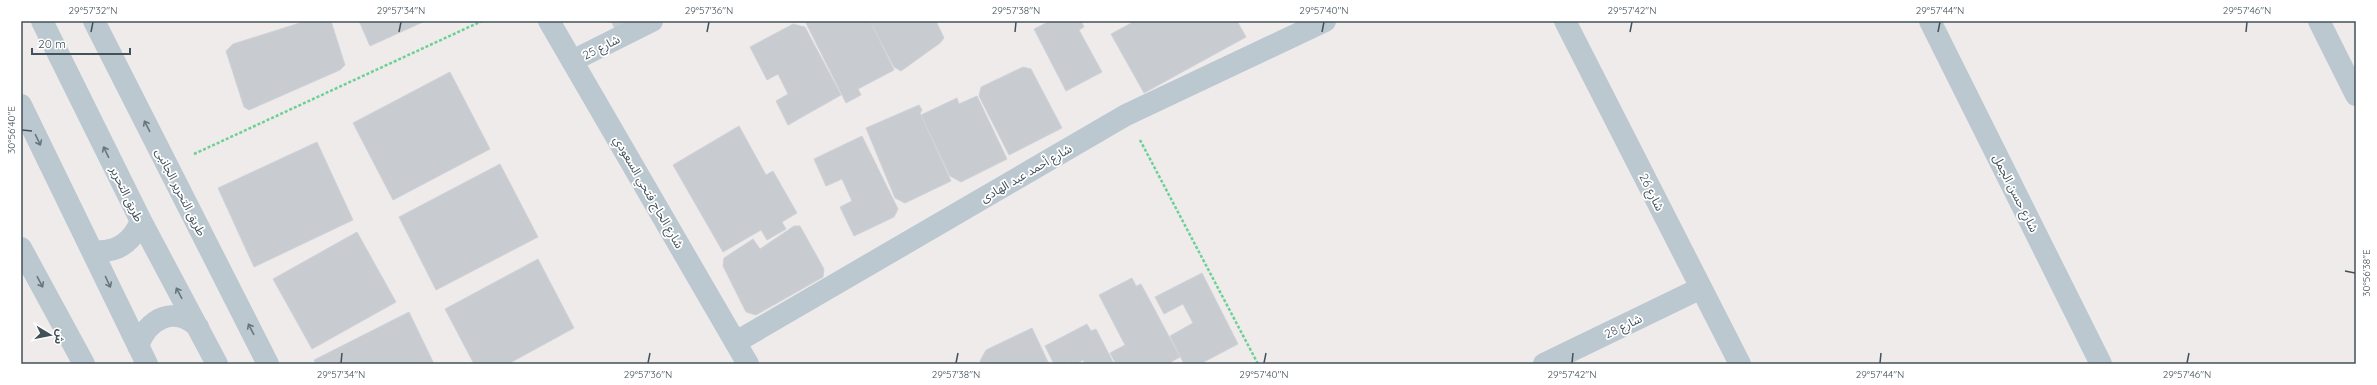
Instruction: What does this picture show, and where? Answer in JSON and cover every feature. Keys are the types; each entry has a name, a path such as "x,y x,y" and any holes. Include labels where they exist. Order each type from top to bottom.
{"street":[{"name":"طريق التحرير","path":"42,21 140,221 217,364"},
{"name":"طريق التحرير الجانبى","path":"94,21 268,364"},
{"name":"شارع الحاج فتحي السعودي","path":"549,21 748,364"},
{"name":"شارع 25","path":"572,61 652,21"},
{"name":"شارع أحمد عبد الهادى","path":"736,342 1126,115 1325,21"},
{"name":"شارع 26","path":"1565,21 1740,364"},
{"name":"شارع حسن الجمل","path":"1930,21 2101,364"},
{"path":"2319,21 2356,95"},
{"path":"21,105 143,355"},
{"path":"94,252 104,252 124,245 132,238 140,221"},
{"path":"21,248 84,364"},
{"name":"شارع 28","path":"1544,364 1701,288"},
{"path":"143,355 148,327 167,316 189,318 198,327"}],"path":[{"path":"168,167 482,21"},
{"path":"1126,115 1258,364"}],"building":[{"path":"306,21 331,21 345,65 340,70 249,110 244,107 226,51 233,44"},
{"path":"359,21 425,21 370,46"},
{"path":"611,21 635,21 616,31"},
{"path":"805,21 870,21 894,70 858,89 861,95 846,103"},
{"path":"870,21 936,21 944,38 940,43 901,71 894,67"},
{"path":"1050,21 1081,21 1084,27 1079,30 1102,72 1066,91 1034,29"},
{"path":"1135,21 1237,21 1246,37 1144,93 1111,34"},
{"path":"793,24 805,27 841,95 788,125 776,101 788,94 778,74 767,80 750,47"},
{"path":"1023,67 1031,69 1062,128 1009,155 979,96 981,87"},
{"path":"450,72 490,149 393,200 353,123"},
{"path":"977,96 1007,159 961,182 950,176 921,115 957,98 959,104"},
{"path":"919,105 922,110 920,113 951,181 905,203 895,198 866,128"},
{"path":"739,126 766,175 773,171 797,213 782,222 786,229 767,240 761,230 723,252 673,165"},
{"path":"862,136 898,209 894,217 854,236 840,207 852,201 842,179 826,186 814,159"},
{"path":"317,142 353,220 254,267 218,188"},
{"path":"500,164 538,237 436,290 399,217"},
{"path":"794,226 800,226 824,269 823,277 756,315 746,312 723,266 724,258 753,239 760,249"},
{"path":"357,232 396,302 312,349 273,279"},
{"path":"538,259 574,328 508,364 474,364 445,309"},
{"path":"1202,273 1238,344 1200,364 1184,364 1170,336 1193,323 1183,304 1164,314 1155,297"},
{"path":"1132,278 1136,286 1141,284 1180,357 1171,362 1172,364 1116,364 1110,353 1125,345 1099,295"},
{"path":"409,312 434,364 316,364 314,360"},
{"path":"1087,324 1091,331 1096,329 1114,364 1085,364 1083,360 1076,364 1070,364 1069,362 1054,364 1045,346"},
{"path":"1032,328 1049,364 981,364 980,361 986,350"}]}
